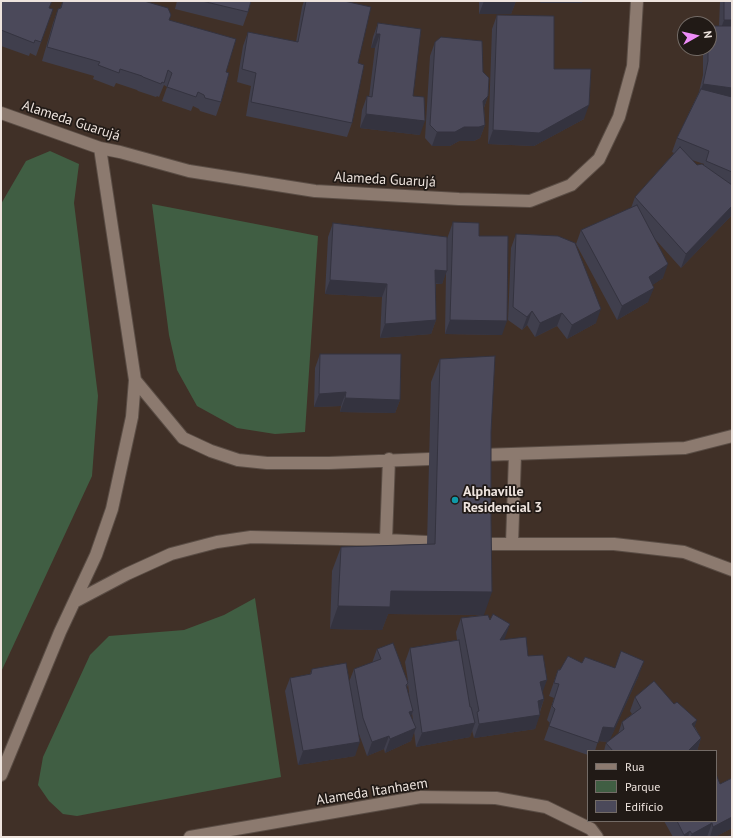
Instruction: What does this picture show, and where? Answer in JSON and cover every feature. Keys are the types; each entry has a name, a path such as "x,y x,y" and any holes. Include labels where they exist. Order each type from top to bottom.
{"street":[{"name":"Alameda Guarujá","path":"3,118 100,148 188,171 315,191 459,199 530,201 571,185 599,159 619,117 633,66 637,1"},
{"path":"1,775 74,602 96,555 112,509 132,417 135,380 100,148"},
{"path":"135,380 183,438 211,451 238,460 267,463 329,463 429,458"},
{"path":"482,455 685,448 732,436"},
{"path":"512,544 515,455"},
{"path":"386,540 389,460"},
{"path":"74,602 127,574 171,554 217,542 251,536 427,542"},
{"path":"482,544 614,544 684,552 732,570"},
{"name":"Alameda Itanhaem","path":"190,837 257,831 421,797 496,798 546,807 591,829 597,837"}],"green space":[{"path":"50,151 79,164 74,203 98,396 92,476 1,672 1,204 26,161"},
{"path":"152,204 318,236 305,432 275,434 237,428 197,406 177,370 169,335"},
{"path":"255,598 281,777 77,816 63,814 49,801 38,785 43,757 90,655 109,636 184,630 224,615"}],"building":[{"path":"1,1 52,1 49,8 53,9 41,42 35,40 34,43 1,30"},
{"path":"63,1 144,1 168,8 171,15 169,20 236,39 226,72 229,73 221,102 205,98 204,95 198,92 196,97 167,87 172,73 168,70 164,83 162,82 161,84 120,69 119,73 98,65 100,62 47,47 58,9 61,8"},
{"path":"202,1 251,1 248,12"},
{"path":"306,1 344,1 371,7 358,63 364,65 352,123 251,102 256,73 242,69 248,32 298,42"},
{"path":"724,1 732,1 732,20 724,20"},
{"path":"497,15 554,16 554,69 591,69 589,105 539,133 493,130"},
{"path":"378,23 421,29 413,96 424,97 425,121 366,114 367,96 372,97 380,34 376,34"},
{"path":"717,26 732,26 732,88 703,84 708,56 717,56"},
{"path":"441,37 482,41 483,72 489,78 488,96 483,101 485,125 479,127 464,127 455,132 437,132 430,125 435,42"},
{"path":"701,89 732,97 732,172 706,161 709,151 677,138"},
{"path":"680,147 697,165 702,164 732,185 732,206 686,254 635,197"},
{"path":"637,205 668,264 649,277 654,288 622,306 581,230"},
{"path":"453,222 479,223 479,236 508,236 507,321 450,320"},
{"path":"333,223 447,237 447,271 435,270 436,320 385,324 387,284 330,280"},
{"path":"516,234 558,236 575,243 601,309 572,325 562,313 540,323 532,311 527,317 513,307"},
{"path":"320,354 401,354 400,400 345,398 346,392 319,394"},
{"name":"Alphaville Residencial 3","path":"495,356 491,432 492,592 391,591 390,607 338,606 341,547 435,544 440,359"},
{"path":"493,614 510,624 500,640 526,637 528,656 543,655 547,680 540,682 544,699 538,701 540,715 479,724 477,712 479,711 461,618 488,615 490,620"},
{"path":"459,640 470,707 475,723 422,733 410,648"},
{"path":"393,643 408,683 406,685 413,711 409,712 416,728 390,739 389,736 372,742 363,718 354,669 381,659 377,649"},
{"path":"621,651 644,661 614,728 603,727 598,743 549,726 555,709 552,706 559,684 554,683 558,670 560,670 568,656 582,663 585,657 615,668"},
{"path":"346,663 360,742 303,751 290,678 311,674 312,669"},
{"path":"654,681 674,704 677,702 697,720 692,724 701,738 689,750 612,750 606,743 624,729 622,722 641,708 635,697"},
{"path":"717,776 720,784 732,778 732,817 713,827 712,823 692,834 690,831 684,835 678,822 717,822"}],"place":[{"name":"Alphaville Residencial 3","path":"455,500"}]}
